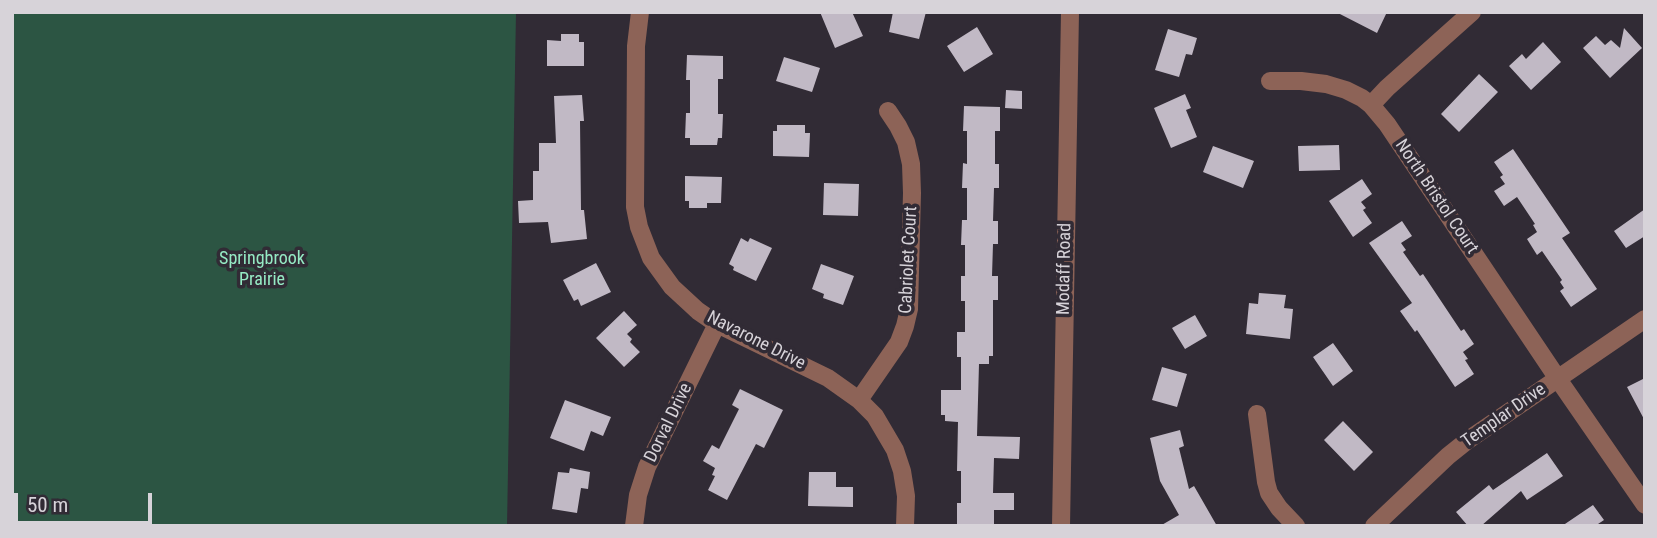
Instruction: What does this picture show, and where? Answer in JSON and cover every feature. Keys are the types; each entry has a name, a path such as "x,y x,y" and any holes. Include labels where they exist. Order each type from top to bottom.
{"street":[{"name":"Navarone Drive","path":"640,12 636,46 635,206 639,227 651,258 684,300 717,324 828,378 859,400 875,416 895,450 902,471 906,496 905,526"},
{"name":"Modaff Road","path":"1061,526 1070,12"},
{"path":"1371,105 1472,12"},
{"name":"North Bristol Court","path":"1270,81 1326,84 1346,90 1371,105 1386,122 1645,505"},
{"name":"Cabriolet Court","path":"859,400 899,342 909,309 911,164 906,142 888,111"},
{"name":"Templar Drive","path":"1374,526 1468,440 1645,319"},
{"name":"Dorval Drive","path":"634,526 638,495 647,467 717,324"},
{"path":"1257,414 1269,493 1279,509 1296,526"}],"green space":[{"name":"Springbrook Prairie","path":"12,12 516,12 507,526 12,526"}],"building":[{"path":"820,12 852,12 863,36 835,48"},
{"path":"893,12 926,12 919,39 889,32"},
{"path":"1336,12 1387,12 1377,33"},
{"path":"977,27 993,54 964,72 947,46"},
{"path":"1624,28 1642,48 1610,78 1583,48 1596,36 1605,45 1611,40 1620,48"},
{"path":"1168,29 1197,38 1192,55 1186,54 1179,77 1155,70"},
{"path":"561,34 579,34 579,42 584,42 584,66 547,66 547,40 561,41"},
{"path":"1543,42 1561,62 1531,90 1509,66 1522,54 1526,59"},
{"path":"687,55 723,56 723,79 718,79 718,114 723,114 722,138 718,138 717,145 690,145 690,138 685,138 686,113 690,113 690,80 686,80"},
{"path":"784,57 820,68 812,92 776,81"},
{"path":"1479,74 1498,92 1459,132 1441,114"},
{"path":"1006,90 1022,91 1022,109 1005,108"},
{"path":"1185,94 1191,108 1186,110 1197,137 1171,148 1154,108"},
{"path":"582,95 584,121 580,121 581,210 584,210 587,239 551,243 548,222 519,223 518,201 533,200 533,171 539,171 539,143 556,143 554,96"},
{"path":"964,106 1000,107 1000,131 995,131 995,164 999,164 999,188 994,188 993,221 998,221 998,244 993,244 992,276 998,276 998,300 993,300 993,356 989,356 989,364 979,364 977,436 1020,437 1019,459 994,458 993,493 1014,493 1014,510 994,510 994,526 957,526 957,503 961,503 961,471 957,471 958,422 945,421 945,415 941,415 941,390 961,390 961,357 957,357 957,332 965,332 965,301 961,301 961,276 965,276 965,245 961,245 962,220 967,220 967,188 962,188 963,163 967,164 967,131 963,131"},
{"path":"777,125 805,125 805,133 810,133 809,157 773,156 773,131 777,131"},
{"path":"1339,145 1340,170 1299,171 1298,146"},
{"path":"1213,146 1254,161 1243,188 1203,172"},
{"path":"1513,149 1570,233 1562,238 1597,289 1571,307 1560,291 1564,288 1560,282 1562,280 1542,251 1537,255 1527,239 1537,232 1533,225 1535,224 1517,197 1504,206 1494,191 1505,184 1500,177 1503,175 1494,162"},
{"path":"685,176 722,177 721,203 707,203 707,208 689,208 689,201 685,201"},
{"path":"1362,179 1372,194 1361,202 1372,223 1353,237 1329,201"},
{"path":"824,183 859,184 858,216 823,215"},
{"path":"1645,209 1645,236 1626,248 1614,231"},
{"path":"1402,221 1412,236 1401,243 1406,250 1403,252 1420,276 1423,274 1461,331 1464,329 1474,344 1463,352 1474,374 1455,387 1417,330 1415,332 1400,311 1412,303 1369,243"},
{"path":"741,238 748,242 750,238 772,248 756,281 733,270 734,267 729,264"},
{"path":"596,263 611,292 581,306 578,299 574,301 563,280"},
{"path":"821,264 854,276 843,305 823,298 824,294 812,289"},
{"path":"1259,293 1286,295 1284,308 1293,309 1290,339 1246,334 1249,303 1258,304"},
{"path":"624,311 637,325 627,334 632,339 630,342 640,352 624,367 596,338"},
{"path":"1195,315 1207,336 1185,349 1172,328"},
{"path":"1333,343 1353,371 1333,386 1313,357"},
{"path":"1162,367 1187,374 1177,407 1152,400"},
{"path":"1645,378 1645,421 1627,387"},
{"path":"740,389 783,410 764,448 756,444 727,500 708,490 715,476 712,475 715,468 703,461 712,445 719,449 739,409 732,405"},
{"path":"565,400 611,417 603,436 591,431 584,451 550,438"},
{"path":"1343,421 1373,452 1354,471 1324,440"},
{"path":"1180,430 1184,446 1179,448 1189,489 1194,486 1217,526 1160,526 1179,515 1160,481 1150,438"},
{"path":"1547,453 1563,476 1527,500 1521,491 1481,526 1468,526 1456,512 1489,485 1493,490"},
{"path":"570,468 590,472 588,489 581,488 577,513 552,509 558,472 569,473"},
{"path":"809,472 836,472 836,487 853,487 853,507 808,506"},
{"path":"1593,505 1604,520 1595,526 1562,526"}]}
